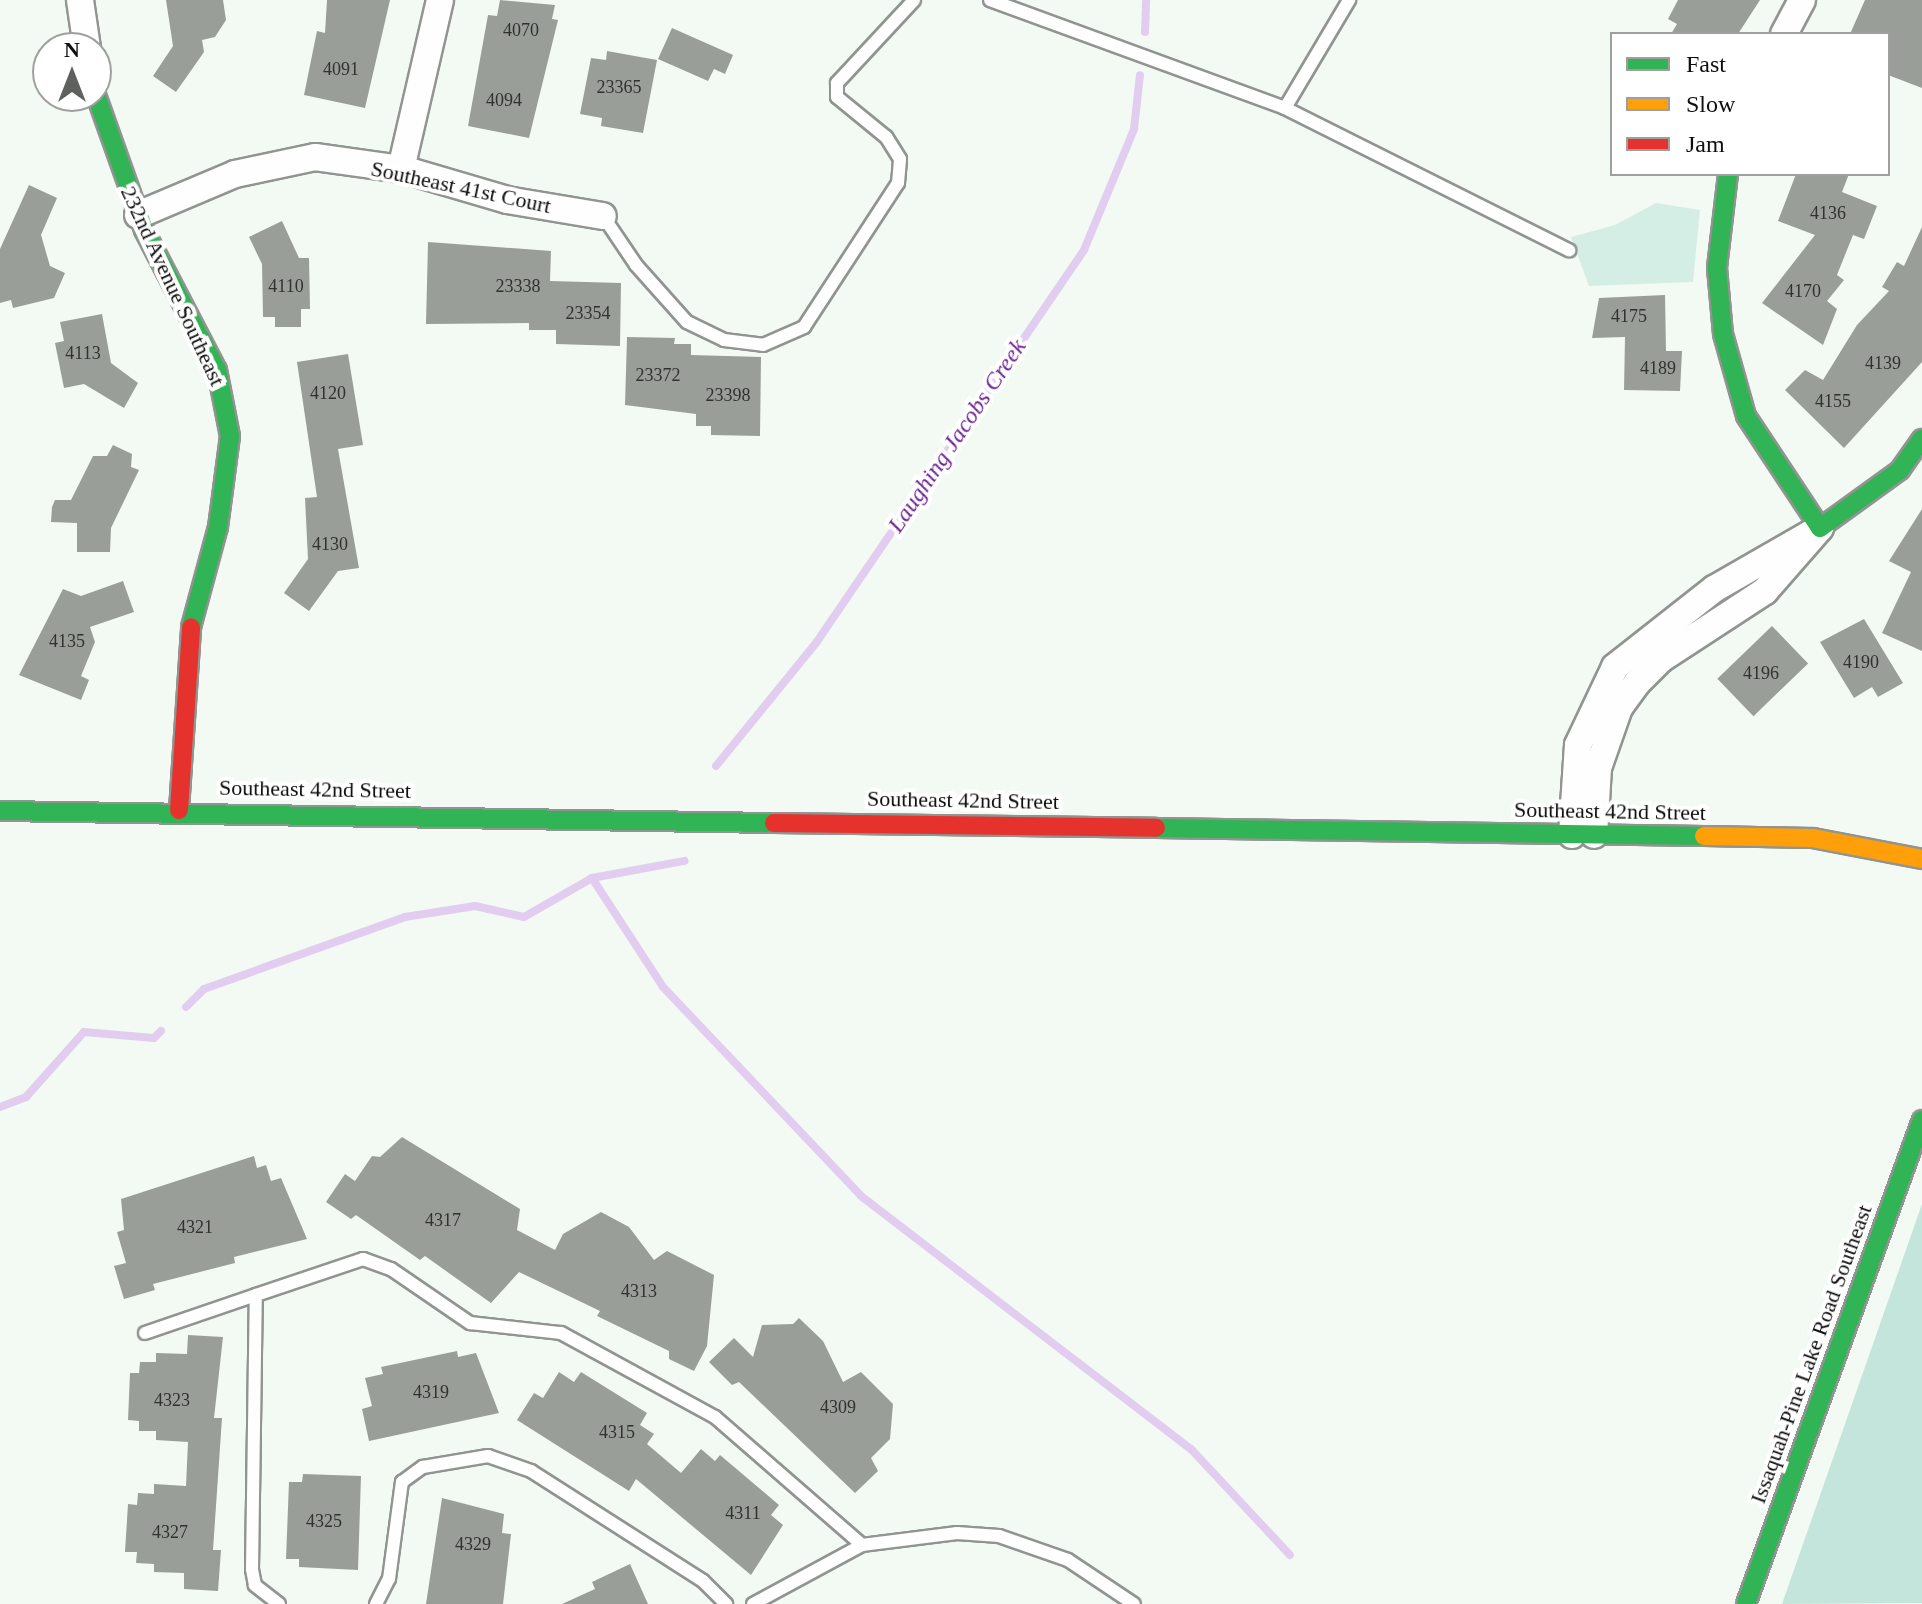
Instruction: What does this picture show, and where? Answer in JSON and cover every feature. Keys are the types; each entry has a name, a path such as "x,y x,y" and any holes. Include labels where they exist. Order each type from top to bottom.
{"street":[{"path":"80,0 85,32"},
{"path":"401,169 440,0"},
{"path":"1785,32 1802,0"},
{"name":"232nd Avenue Southeast","path":"102,112 138,215 217,370 230,436 218,527 192,609 179,810"},
{"name":"Southeast 41st Court","path":"138,215 282,161 315,157 401,169 507,200 603,216"},
{"path":"1728,176 1717,268 1723,334 1746,416 1820,528"},
{"path":"1583,835 1578,745 1615,667 1714,589 1820,528 1900,470 1922,439"},
{"name":"Southeast 42nd Street","path":"0,811 179,810 1813,838 1922,859"},
{"name":"Issaquah-Pine Lake Road Southeast","path":"1746,1604 1922,1120"}],"lane":[{"path":"603,216 687,322 724,340 763,345 804,327 898,183 900,159 886,137 837,97 837,83 914,0"},
{"path":"990,0 1285,108 1569,250"},
{"path":"1285,108 1349,0"},
{"path":"145,1333 363,1259 391,1269 470,1323 561,1333 740,1432 862,1545"},
{"path":"256,1295 252,1569 260,1591 279,1604"},
{"path":"376,1604 389,1579 402,1482 423,1467 488,1456 531,1471 703,1581 726,1604"},
{"path":"753,1604 862,1545 911,1535 999,1536 1068,1560 1134,1604"}],"shaded area":[{"path":"1656,203 1700,210 1693,282 1589,286 1571,237 1615,225"},
{"path":"1922,1204 1922,1603 1782,1604"}],"building":[{"path":"166,0 223,0 226,20 215,37 202,40 204,52 176,92 153,76 173,46"},
{"path":"327,0 390,0 365,108 304,95 317,31 325,33"},
{"path":"500,0 555,5 552,19 558,20 529,138 468,126 488,15 497,16"},
{"path":"1678,0 1760,0 1739,32 1672,32 1677,24 1668,19"},
{"path":"1865,0 1922,0 1922,88 1890,76 1890,32 1851,32"},
{"path":"672,28 733,55 725,74 714,69 708,81 658,59"},
{"path":"607,51 657,60 643,133 601,126 602,118 580,114 591,58 606,60"},
{"path":"1795,176 1848,176 1842,192 1877,206 1864,239 1853,235 1837,275 1844,280 1827,301 1837,309 1823,345 1762,303 1815,235 1778,221"},
{"path":"29,185 57,198 41,235 50,266 65,273 54,298 13,308 11,300 0,303 0,249"},
{"path":"282,221 299,258 309,258 310,309 301,309 301,327 275,327 275,317 263,317 262,264 249,237"},
{"path":"1922,227 1922,362 1844,448 1785,390 1805,370 1823,380 1857,325 1889,291 1882,287 1897,262 1904,266"},
{"path":"428,242 551,251 550,281 621,283 620,346 556,344 556,330 529,330 529,323 426,324"},
{"path":"1665,295 1666,351 1682,351 1680,391 1624,390 1625,337 1592,338 1599,298"},
{"path":"102,314 111,363 138,383 124,408 84,384 64,388 55,343 64,341 60,322"},
{"path":"627,337 675,338 674,344 691,344 691,355 761,357 760,436 711,435 711,426 696,426 696,414 625,405"},
{"path":"348,354 363,445 338,449 359,568 338,571 309,611 284,593 308,559 305,498 317,497 297,362"},
{"path":"113,445 132,454 131,467 139,470 111,528 110,552 77,552 77,523 51,522 52,507 55,500 71,500 93,456 107,456"},
{"path":"1922,509 1922,651 1882,633 1911,572 1889,561"},
{"path":"123,581 134,612 90,627 95,642 81,676 89,680 81,700 19,675 63,589 81,596"},
{"path":"1864,619 1903,683 1878,697 1872,687 1854,698 1820,642"},
{"path":"1772,626 1808,663 1753,716 1717,679"},
{"path":"402,1137 520,1209 517,1230 555,1250 563,1234 601,1212 629,1227 654,1260 667,1251 714,1275 707,1346 694,1371 669,1359 669,1351 597,1316 600,1311 519,1272 491,1303 425,1256 420,1260 356,1215 351,1219 326,1202 345,1174 355,1181 372,1156 380,1157"},
{"path":"254,1156 257,1168 266,1165 271,1181 281,1178 307,1239 234,1257 235,1263 153,1284 155,1290 124,1299 114,1266 126,1263 117,1232 124,1230 121,1199"},
{"path":"799,1318 823,1341 843,1382 861,1372 893,1404 890,1439 871,1458 878,1471 855,1493 739,1382 732,1385 709,1362 734,1338 753,1357 762,1325 793,1324"},
{"path":"188,1335 223,1337 214,1418 222,1418 213,1550 221,1550 218,1591 184,1589 184,1573 154,1572 154,1564 136,1563 137,1552 125,1552 128,1504 137,1505 138,1493 154,1494 154,1484 186,1486 188,1442 156,1440 156,1431 139,1431 139,1421 128,1420 130,1373 139,1373 140,1362 156,1362 156,1353 187,1354"},
{"path":"457,1351 458,1357 476,1353 499,1413 369,1441 362,1409 372,1406 365,1378 383,1374 381,1367"},
{"path":"559,1372 574,1382 581,1372 647,1413 640,1425 654,1434 647,1444 681,1473 701,1449 715,1461 720,1455 779,1505 771,1515 783,1525 751,1575 636,1479 629,1491 517,1420 534,1393 543,1398"},
{"path":"303,1474 361,1476 358,1570 299,1567 299,1559 286,1559 289,1482 302,1482"},
{"path":"442,1498 504,1514 502,1533 511,1534 503,1604 426,1604"},
{"path":"630,1564 648,1604 562,1604 595,1589 592,1582"}],"waterway":[{"name":"Laughing Jacobs Creek","path":"1145,32 1146,0"},
{"name":"Laughing Jacobs Creek","path":"716,766 816,643 1084,250 1134,129 1140,75"},
{"name":"Laughing Jacobs Creek","path":"186,1007 204,989 405,917 475,906 524,917 592,878 684,861"},
{"path":"592,878 663,987 861,1196 1191,1449 1290,1555"},
{"name":"Laughing Jacobs Creek","path":"0,1107 26,1097 84,1032 154,1038 161,1031"}],"traffic: fast":[{"path":"102,112 144,230 217,370 230,436 218,527 191,627"},
{"path":"1728,176 1717,268 1723,334 1746,416 1820,528 1900,470 1922,439"},
{"path":"0,811 774,823"},
{"path":"1156,828 1704,836"},
{"path":"1746,1604 1922,1120"}],"traffic: slow":[{"path":"1704,836 1813,838 1922,859"}],"traffic: jam":[{"path":"179,810 191,627"},
{"path":"774,823 1156,828"}]}
